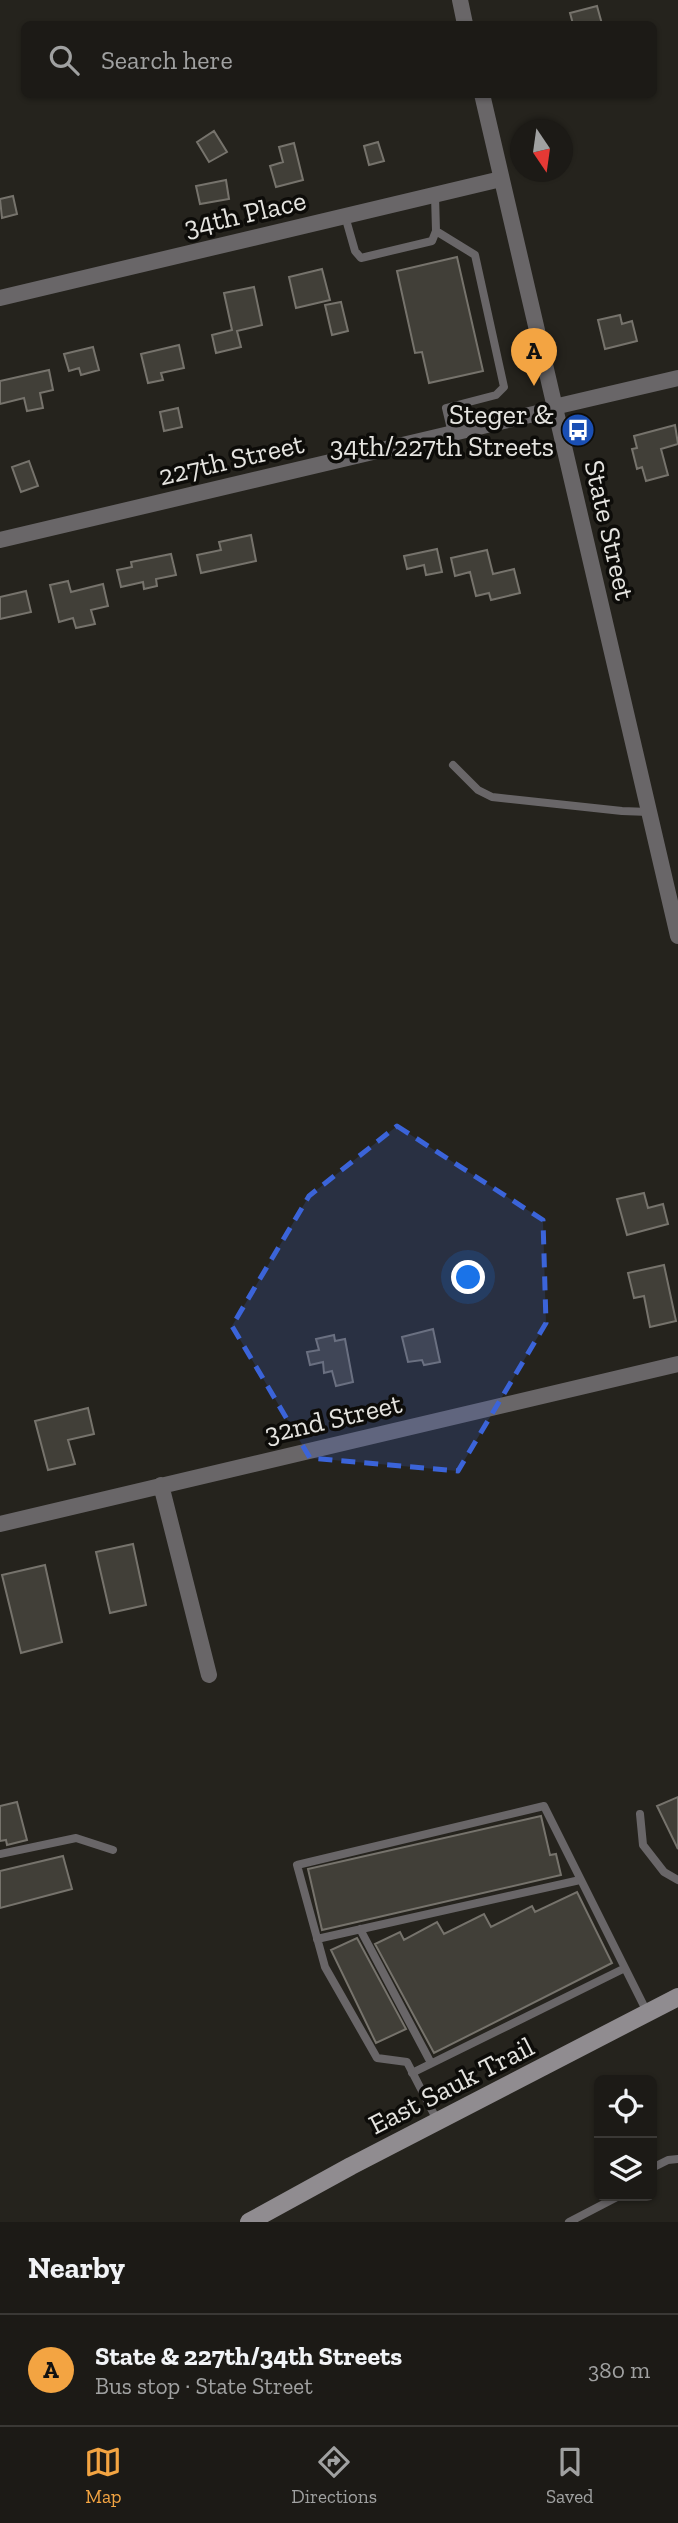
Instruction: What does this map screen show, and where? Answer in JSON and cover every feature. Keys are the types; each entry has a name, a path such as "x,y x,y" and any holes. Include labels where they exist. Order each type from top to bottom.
{"main road":[{"name":"East Sauk Trail","path":"249,2222 678,1997"}],"street":[{"path":"460,0 464,21"},
{"name":"State Street","path":"483,98 678,936"},
{"name":"34th Place","path":"0,298 501,179"},
{"name":"227th Street","path":"0,540 678,378"},
{"name":"32nd Street","path":"0,1524 678,1364"},
{"path":"161,1485 209,1675"}],"lane":[{"path":"345,216 355,251 361,258 432,241 436,231 435,195"},
{"path":"436,231 475,255 504,387 496,395 446,408 452,434"},
{"path":"453,765 478,790 492,797 649,812"},
{"path":"438,2122 407,2062 377,2058 325,1967 297,1865 544,1806 648,2013"},
{"path":"640,1814 643,1844 664,1872 678,1880"},
{"path":"0,1854 76,1838 113,1850"},
{"path":"317,1939 580,1880"},
{"path":"360,1929 432,2063"},
{"path":"412,2073 625,1968"},
{"path":"657,2166 678,2159"},
{"path":"569,2222 609,2201"}],"highlighted area":[{"path":"397,1126 543,1220 546,1323 458,1471 310,1458 232,1326 309,1196"}],"building":[{"path":"597,6 601,21 572,21 570,13"},
{"path":"214,131 227,152 209,162 197,142"},
{"path":"378,142 384,161 369,165 364,146"},
{"path":"294,143 303,180 276,187 270,166 283,162 279,147"},
{"path":"226,180 229,199 200,204 196,186"},
{"path":"13,196 17,214 2,218 0,199"},
{"path":"457,257 483,371 429,383 422,352 415,353 397,271"},
{"path":"322,269 330,300 296,308 289,277"},
{"path":"254,287 262,325 237,331 241,347 216,353 212,335 232,330 224,293"},
{"path":"341,302 348,331 332,335 325,305"},
{"path":"620,315 622,324 632,321 637,341 605,349 598,320"},
{"path":"179,345 184,368 161,373 163,380 148,383 141,354"},
{"path":"93,347 99,370 81,375 79,368 69,371 64,354"},
{"path":"49,370 53,390 40,393 43,408 27,411 24,398 0,404 0,381"},
{"path":"178,408 182,427 164,431 160,412"},
{"path":"675,425 678,444 661,449 668,475 646,481 642,467 637,469 632,449 637,448 634,436"},
{"path":"29,461 38,486 21,492 12,467"},
{"path":"251,535 256,561 201,573 197,555 221,550 219,542"},
{"path":"437,549 442,572 426,575 424,565 407,569 404,556"},
{"path":"487,550 493,574 514,569 520,593 491,600 489,593 476,596 470,572 455,576 451,558"},
{"path":"171,554 176,575 156,579 157,586 144,589 143,582 121,587 117,570 132,567 131,562"},
{"path":"68,581 71,592 103,584 108,606 91,610 95,624 76,628 73,618 59,622 50,585"},
{"path":"26,591 31,612 0,619 0,597"},
{"path":"644,1193 648,1208 663,1204 668,1224 627,1235 617,1199"},
{"path":"664,1265 676,1321 650,1327 644,1296 634,1298 628,1273"},
{"path":"433,1329 440,1362 424,1365 422,1360 408,1362 402,1337"},
{"path":"334,1335 335,1341 345,1339 353,1382 336,1386 332,1371 324,1373 323,1362 310,1365 307,1352 319,1350 316,1339"},
{"path":"88,1408 94,1434 68,1440 75,1464 48,1470 35,1421"},
{"path":"133,1544 146,1605 110,1613 96,1552"},
{"path":"45,1565 62,1642 21,1653 2,1575"},
{"path":"678,1797 678,1849 657,1806"},
{"path":"17,1802 27,1840 7,1845 6,1840 0,1841 0,1806"},
{"path":"541,1816 550,1855 556,1854 561,1875 322,1930 308,1869"},
{"path":"63,1856 72,1889 0,1908 0,1871"},
{"path":"577,1892 612,1963 434,2053 375,1944 400,1932 404,1940 437,1922 444,1934 484,1914 491,1927 532,1906 535,1912"},
{"path":"357,1938 406,2029 376,2043 331,1950"}],"place":[{"name":"State & 227th/34th Streets","path":"534,386"},
{"name":"Steger & 34th/227th Streets","path":"578,430"}]}
